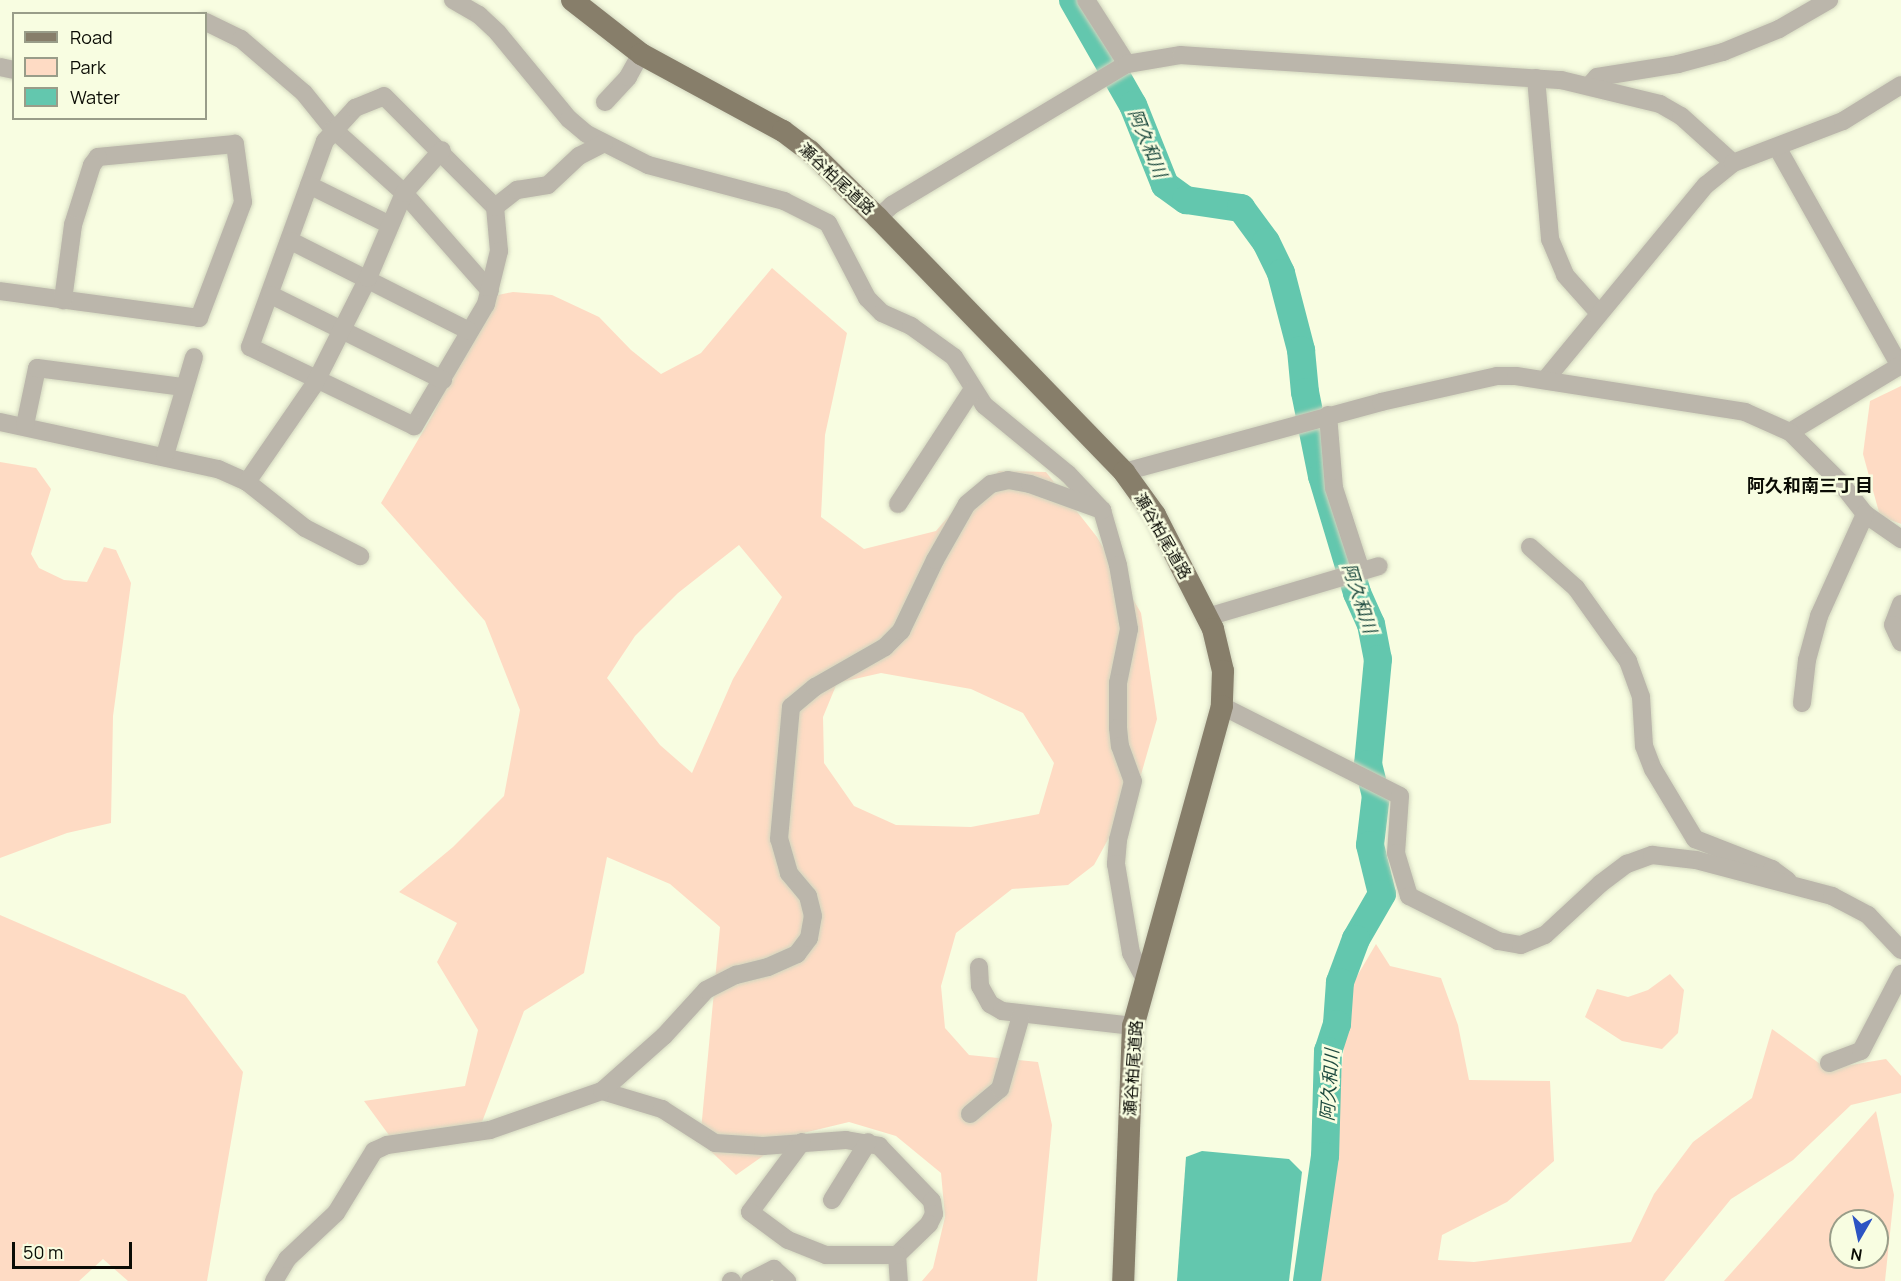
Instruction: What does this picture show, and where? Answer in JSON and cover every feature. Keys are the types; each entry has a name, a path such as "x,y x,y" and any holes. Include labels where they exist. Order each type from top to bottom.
{"main road":[{"name":"瀬谷柏尾道路","path":"572,0 641,54 783,131 810,151 1124,472 1155,515 1207,617 1223,671 1222,706 1133,1026 1122,1281"}],"street":[{"path":"453,0 479,15 569,119 604,143 648,165 813,213 838,237 856,283 867,298 882,313 911,326 954,357 973,389 1000,422 1068,474 1102,510 1118,565 1129,629 1118,683 1118,728 1120,746 1133,781 1118,840 1116,864 1131,953 1145,979"},
{"path":"1086,0 1117,70"},
{"path":"1589,86 1597,77 1678,64 1723,52 1779,29 1829,0"},
{"path":"207,22 241,39 280,71 333,129 404,193 490,291"},
{"path":"605,102 628,77 641,54"},
{"path":"878,218 892,205 1117,70 1181,55 1536,78 1589,86 1660,104 1681,116 1733,163"},
{"path":"1536,78 1551,239 1565,274 1598,312"},
{"path":"1545,380 1681,211 1733,163 1843,121 1901,85"},
{"path":"384,96 442,150 495,207 499,251 490,291 442,380 414,426 317,377 250,347 291,241 309,185 333,129 355,108 384,96"},
{"path":"495,207 517,190 548,185 579,156 604,143"},
{"path":"0,291 63,300 199,318 243,202 235,144 99,157 92,165 73,225 63,300"},
{"path":"1777,147 1898,369 1790,432"},
{"path":"247,482 317,377 368,278 404,193 442,150"},
{"path":"309,185 390,225"},
{"path":"291,241 469,331"},
{"path":"271,295 343,328 442,380"},
{"path":"165,455 194,357"},
{"path":"25,425 37,368 184,387"},
{"path":"1124,472 1318,418 1497,376 1545,380 1715,404 1745,412 1790,432 1840,482 1865,514 1901,539"},
{"path":"898,504 973,389"},
{"path":"1207,617 1370,568 1334,488 1318,418"},
{"path":"0,422 25,425 165,455 218,469 247,482 305,528 360,556"},
{"path":"274,1281 287,1259 336,1213 374,1151 387,1145 490,1130 602,1091 664,1036 706,990 736,975 768,967 797,954 809,938 813,916 808,896 789,873 779,839 791,707 815,687 885,647 901,631 934,560 967,504 991,484 1008,480 1030,484 1102,510"},
{"path":"1802,703 1807,660 1819,616 1865,514"},
{"path":"1530,547 1576,588 1628,661 1641,697 1644,746 1653,769 1695,839 1772,869 1794,885"},
{"path":"1901,604 1893,625 1901,642"},
{"path":"1222,706 1400,796 1396,853 1409,896 1498,941 1521,945 1545,935 1600,884 1627,864 1652,855 1696,860 1794,885 1850,903 1868,915 1901,950"},
{"path":"979,967 980,986 990,1004 1021,1016 1133,1026"},
{"path":"1830,1063 1861,1051 1901,975"},
{"path":"970,1114 1000,1089 1021,1016"},
{"path":"602,1091 662,1109 716,1143 763,1146 802,1142 868,1142 879,1146 932,1201 934,1214 929,1224 897,1255 845,1258 826,1255 788,1240 750,1212 802,1142"},
{"path":"832,1200 868,1142"},
{"path":"897,1255 899,1281"},
{"path":"750,1281 774,1269 787,1281"}],"green space":[{"path":"772,268 847,333 825,435 821,517 864,549 936,531 960,503 999,471 1046,472 1097,537 1141,613 1157,719 1138,785 1094,865 1068,885 1012,889 956,933 941,986 945,1028 969,1055 1038,1062 1052,1125 1037,1281 922,1281 933,1268 945,1217 941,1173 896,1136 849,1122 791,1136 736,1175 700,1141 720,927 670,884 607,857 584,973 524,1011 479,1130 447,1146 394,1142 364,1101 465,1086 478,1030 437,962 457,923 399,892 453,847 504,796 520,710 485,621 381,503 432,416 493,296 513,292 552,295 599,317 631,350 661,374 701,353","holes":["739,545 782,597 733,679 692,773 660,745 607,678 635,636 678,593","881,673 971,689 1023,713 1054,763 1039,814 971,827 896,825 854,806 824,763 823,717 837,683"]},
{"path":"1901,386 1901,524 1880,516 1863,454 1870,401"},
{"path":"0,462 36,468 51,489 31,554 39,568 64,580 87,582 104,547 116,550 131,583 113,716 111,823 67,833 0,858"},
{"path":"0,915 185,995 243,1072 207,1281 128,1281 103,1259 79,1281 0,1281"},
{"path":"1376,944 1390,966 1441,978 1458,1025 1469,1080 1550,1081 1554,1161 1507,1202 1442,1235 1438,1260 1474,1262 1631,1242 1654,1194 1693,1142 1752,1098 1772,1029 1827,1069 1886,1059 1901,1076 1901,1093 1851,1105 1793,1160 1731,1199 1664,1281 1320,1281 1350,988"},
{"path":"1670,974 1684,990 1678,1033 1662,1049 1622,1041 1585,1017 1597,989 1628,997 1648,990"},
{"path":"1876,1111 1894,1195 1889,1243 1889,1209 1829,1209 1829,1269 1886,1269 1885,1281 1724,1281"}],"water":[{"path":"1202,1151 1289,1159 1302,1172 1289,1281 1177,1281 1186,1157"}],"waterway":[{"name":"阿久和川","path":"1073,0 1133,105 1165,185 1186,200 1241,208 1266,242 1281,273 1301,350 1305,392 1322,476 1357,593 1371,624 1378,659 1368,764 1376,795 1370,845 1382,894 1356,939 1340,982 1337,1024 1328,1051 1325,1156 1307,1281"}],"district":[{"name":"阿久和南三丁目","path":"1810,485"}]}
